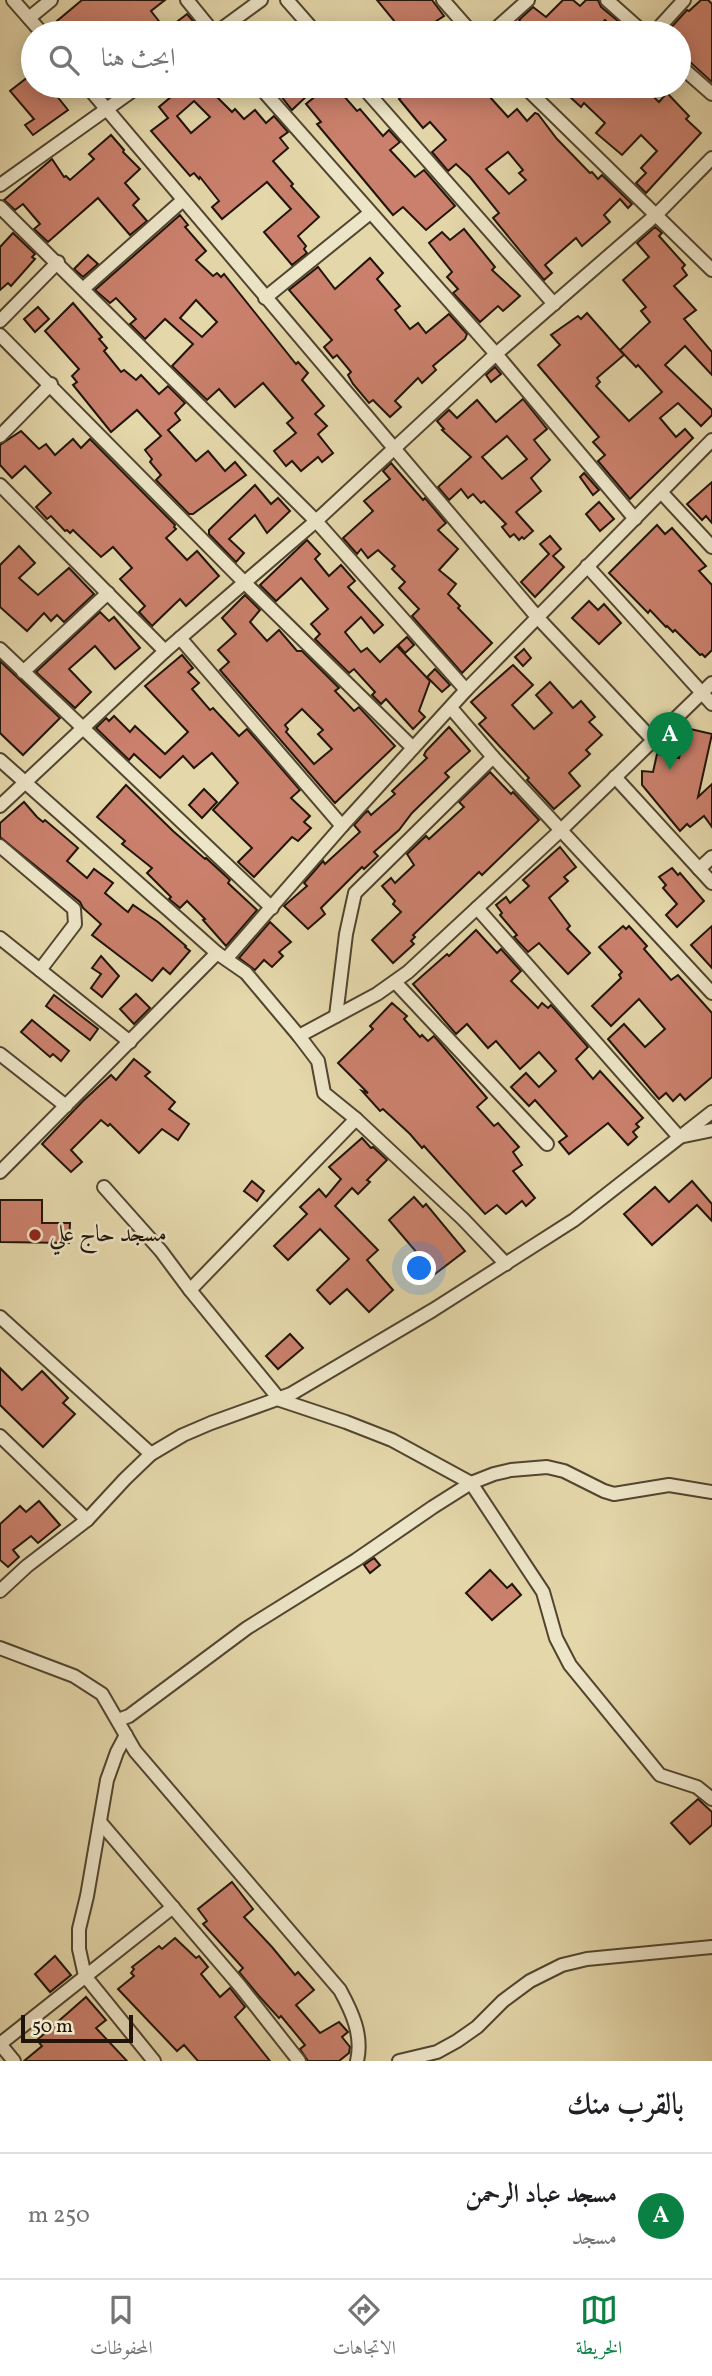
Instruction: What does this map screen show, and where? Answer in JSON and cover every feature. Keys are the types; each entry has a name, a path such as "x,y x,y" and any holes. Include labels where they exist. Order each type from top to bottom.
{"street":[{"path":"13,0 32,21"},
{"path":"29,18 51,0"},
{"path":"187,0 205,21"},
{"path":"232,21 261,0"},
{"path":"288,0 306,21"},
{"path":"443,0 458,21"},
{"path":"504,21 528,0"},
{"path":"607,0 631,21"},
{"path":"665,21 684,0"},
{"path":"691,76 712,94"},
{"path":"97,98 538,618 653,740"},
{"path":"0,185 121,98"},
{"path":"271,98 370,214 496,354 635,519"},
{"path":"373,98 554,304"},
{"path":"536,98 712,270"},
{"path":"0,806 165,650 316,521 496,354 657,214 712,158"},
{"path":"84,288 183,200"},
{"path":"0,207 316,521 466,690"},
{"path":"265,298 370,214"},
{"path":"0,321 58,262"},
{"path":"0,335 244,582 413,748"},
{"path":"0,436 51,384"},
{"path":"2,1166 272,908 342,826 466,690 712,440"},
{"path":"0,485 165,650"},
{"path":"661,492 712,547"},
{"path":"587,566 712,704"},
{"path":"23,672 108,593"},
{"path":"180,638 342,826"},
{"path":"0,649 272,908"},
{"path":"299,1036 395,982 561,830 712,683"},
{"path":"451,708 493,757 712,993"},
{"path":"336,1016 346,934 355,893 493,757"},
{"path":"0,760 222,956 246,973 318,1061 324,1093 356,1119 463,1219 506,1264"},
{"path":"615,777 712,883"},
{"path":"0,846 74,909 75,924 40,970"},
{"path":"699,869 712,857"},
{"path":"477,908 679,1137"},
{"path":"0,938 130,1042"},
{"path":"395,982 547,1144"},
{"path":"0,1054 66,1106"},
{"path":"0,1591 27,1566 87,1520 151,1454 183,1435 211,1423 279,1400 433,1310 574,1220 712,1112"},
{"path":"190,1290 356,1119"},
{"path":"679,1137 712,1130"},
{"path":"104,1187 162,1251 279,1400 392,1440 471,1483 543,1592 556,1639 569,1665 660,1775 697,1787 712,1799"},
{"path":"0,1317 151,1454"},
{"path":"0,1436 87,1520"},
{"path":"118,1720 129,1716 247,1628 471,1483 511,1470 547,1467 565,1471 614,1494 669,1485 712,1492"},
{"path":"0,1648 74,1676 102,1694 148,1767 340,1990 355,2020 358,2035 357,2061"},
{"path":"126,1735 107,1780 79,1929 79,1949 85,1976 154,2061"},
{"path":"100,1822 240,1986 299,2061"},
{"path":"13,2061 0,2044 173,1907"},
{"path":"399,2061 437,2052 457,2041 530,1981 562,1965 587,1959 712,1947"}],"building":[{"path":"82,0 165,0 151,11 159,21 57,21"},
{"path":"377,0 432,0 444,16 436,21 394,21"},
{"path":"563,0 573,0 580,6 586,0 598,0 601,7 618,21 519,20 533,7 546,17"},
{"path":"701,0 708,0 712,4 712,82 691,63 691,21 677,21"},
{"path":"187,14 193,21 178,21"},
{"path":"21,82 21,98 58,98 68,110 33,135 25,125 34,119 10,91"},
{"path":"170,98 218,98 232,112 235,109 244,119 255,110 266,123 274,116 288,132 280,138 288,148 273,161 319,217 298,236 306,246 304,249 307,253 292,265 264,232 291,209 267,182 222,219 212,207 219,201 200,177 199,179 194,173 190,176 151,131 168,118 159,107","holes":["194,101 210,117 191,133 177,116"]},
{"path":"282,98 305,98 292,110"},
{"path":"313,98 346,98 357,111 360,109 383,136 389,130 400,142 390,150 415,177 424,170 455,206 426,230 403,207 393,215 317,124 321,122 306,104"},
{"path":"491,98 508,117 517,109 527,121 535,113 538,114 557,139 590,173 598,179 602,175 632,204 628,208 620,199 604,215 610,222 582,246 576,238 545,265 552,273 544,280 493,218 499,213 470,177 456,164 448,171 432,152 446,140 430,122 423,128 399,99","holes":["508,152 523,170 519,173 526,180 509,194 486,169"]},
{"path":"571,98 655,98 659,102 663,98 672,98 689,116 686,119 701,133 646,193 636,183 646,173 641,168 657,151 641,135 622,155 596,133 605,123 584,103 581,107"},
{"path":"111,135 140,169 125,183 139,199 133,205 147,221 130,235 98,198 48,242 34,229 40,224 23,204 15,210 4,200 52,159 64,177 70,180 94,159 89,154"},
{"path":"180,215 188,225 185,227 206,251 196,260 213,276 217,273 221,277 224,274 296,364 298,362 308,373 302,380 324,406 315,414 327,426 318,434 333,453 322,462 318,457 301,471 292,461 286,466 274,451 296,433 287,423 293,418 263,383 235,407 219,389 207,400 172,366 193,344 165,319 145,339 130,324 136,319 116,298 110,303 95,290","holes":["196,300 217,322 202,337 180,318"]},
{"path":"655,227 662,233 659,236 685,265 682,268 687,275 674,286 696,310 684,319 712,352 712,375 685,346 665,365 712,410 712,415 701,426 678,403 660,418 676,437 685,429 693,438 630,499 598,461 605,455 593,442 599,437 538,365 560,345 551,335 578,316 581,319 587,313 624,355 597,378 600,382 596,386 629,421 662,392 638,365 636,367 620,350 650,322 641,311 646,307 623,280 649,257 637,243"},
{"path":"464,229 495,267 492,270 520,296 503,311 498,306 480,322 453,293 458,289 447,277 452,272 429,243 442,232 450,240"},
{"path":"13,233 35,254 32,257 35,259 11,286 8,283 0,290 0,247"},
{"path":"88,255 98,264 83,277 74,269"},
{"path":"370,258 383,273 377,279 400,306 395,310 410,329 418,323 426,333 449,314 467,334 465,339 433,366 436,370 422,383 418,378 395,401 401,407 390,417 373,400 369,403 353,384 348,375 351,372 337,355 333,358 324,347 332,340 289,290 318,267 335,289"},
{"path":"73,303 102,337 99,339 107,348 104,351 121,372 124,370 136,380 141,375 159,394 168,386 185,403 175,413 180,420 168,430 196,461 208,451 225,471 235,462 246,475 193,514 189,514 156,480 161,475 150,462 152,459 145,450 161,436 137,410 111,432 73,385 77,382 72,376 79,369 45,331"},
{"path":"38,307 49,319 35,332 24,319"},
{"path":"495,367 501,374 491,382 486,375"},
{"path":"523,399 547,429 534,440 550,460 531,478 541,491 516,512 533,531 524,539 522,537 519,540 514,534 510,537 502,527 506,524 484,501 481,503 473,494 468,498 461,489 449,500 438,487 471,457 442,430 444,429 437,421 449,410 457,418 477,400 496,422","holes":["507,436 527,459 502,479 482,457"]},
{"path":"21,431 39,449 46,444 55,455 73,439 81,448 90,439 175,525 176,529 166,538 187,560 197,551 219,576 186,606 180,599 152,626 139,612 145,606 120,579 132,568 113,547 101,557 73,530 70,533 65,531 51,516 47,519 36,507 51,493 25,466 12,478 0,465 0,445"},
{"path":"391,463 446,523 438,530 458,549 439,570 456,584 448,594 492,643 462,673 412,616 419,609 399,588 405,582 392,569 395,566 378,550 368,558 361,549 357,554 343,538 373,511 364,501 390,479 383,471"},
{"path":"584,473 599,490 593,495 580,477"},
{"path":"712,482 712,523 706,516 702,520 687,504"},
{"path":"255,485 271,504 278,498 290,511 267,533 255,515 229,539 244,553 236,562 209,534 209,530"},
{"path":"599,502 614,519 600,531 586,514"},
{"path":"657,525 665,534 672,528 706,566 699,571 712,585 712,650 705,657 675,630 673,632 666,627 650,610 648,613 609,573"},
{"path":"550,536 561,549 553,556 564,567 535,597 521,582 549,554 540,544"},
{"path":"307,540 320,554 315,559 329,576 341,565 355,581 348,587 383,625 374,633 361,617 345,632 361,652 367,648 380,662 397,646 430,681 419,711 425,717 413,729 386,699 381,704 372,695 375,692 354,669 349,673 315,639 320,634 311,624 328,609 301,578 276,601 260,585"},
{"path":"19,546 35,563 19,578 38,595 69,568 94,594 64,622 57,615 51,621 44,613 27,631 0,607 0,565"},
{"path":"245,595 260,610 250,622 267,641 279,630 297,651 302,651 339,688 335,691 354,711 359,707 395,746 335,803 220,670 229,662 218,650 236,634 222,618","holes":["302,709 323,730 318,734 332,749 314,764 286,732 288,729 285,725"]},
{"path":"589,601 598,610 604,604 621,623 599,644 572,618"},
{"path":"100,612 109,621 114,617 140,648 115,669 95,646 69,669 91,692 75,708 36,672"},
{"path":"407,637 414,645 405,653 398,645"},
{"path":"524,649 531,658 523,666 515,657"},
{"path":"182,655 193,668 188,672 199,683 192,689 210,710 213,708 239,736 247,729 300,790 291,798 310,816 304,822 311,828 298,841 292,837 254,877 238,862 252,848 213,810 238,783 212,753 194,768 183,756 160,778 134,754 129,760 96,728 106,718 109,721 114,716 130,732 135,726 165,754 188,732 145,686"},
{"path":"0,661 60,718 23,755 0,733"},
{"path":"513,665 533,685 512,705 534,729 552,713 536,695 550,682 573,708 581,701 595,717 589,722 602,735 586,750 590,754 569,773 580,786 554,809 479,724 486,718 471,702"},
{"path":"435,669 450,685 442,692 427,677"},
{"path":"449,727 470,751 445,773 449,777 412,813 399,830 374,852 378,856 364,869 362,867 321,908 325,914 308,929 284,906 307,886 304,883 323,861 325,864 360,832 354,825 364,814 368,811 371,815 395,794 392,791 427,758 424,755 426,751"},
{"path":"686,728 712,734 698,797 712,784 712,827 704,816 690,827 687,824 680,831 642,785 642,771 653,772 657,754 679,758"},
{"path":"490,772 539,820 482,875 479,872 413,935 415,937 411,941 414,944 393,963 372,940 401,912 382,886 391,878 395,883 414,865 407,854 426,836 429,839 464,807 459,802"},
{"path":"126,785 173,831 230,880 228,883 257,910 226,946 187,901 180,908 169,899 171,897 147,873 152,868 122,844 125,841 97,817"},
{"path":"204,789 217,802 202,818 189,805"},
{"path":"24,802 37,817 43,822 45,820 78,848 67,861 87,878 94,869 113,883 105,893 124,909 128,912 133,905 186,946 190,951 170,974 163,968 152,981 92,935 101,924 80,902 0,837 0,823"},
{"path":"560,847 576,867 564,877 568,881 549,898 570,926 567,929 590,953 568,974 539,943 528,952 514,937 517,935 500,915 502,913 496,905 506,897 510,903 529,886 523,880"},
{"path":"672,868 678,875 680,873 704,901 677,927 666,915 677,904 663,888 666,885 659,877"},
{"path":"270,922 291,942 279,952 283,956 272,967 264,960 255,970 239,958"},
{"path":"623,926 626,929 629,926 647,946 644,949 671,980 678,975 712,1013 712,1077 685,1100 680,1094 673,1101 666,1093 659,1099 608,1039 624,1024 645,1047 665,1029 639,999 611,1026 592,1006 621,978 619,975 622,972 599,947"},
{"path":"712,926 712,968 691,945"},
{"path":"476,930 497,953 501,949 521,971 511,981 538,1008 542,1003 548,1008 551,1005 588,1047 576,1059 593,1079 600,1071 643,1118 636,1124 639,1127 633,1132 637,1137 628,1145 608,1123 569,1154 559,1142 567,1136 535,1100 529,1106 511,1087 526,1073 539,1087 556,1071 539,1052 520,1069 496,1041 488,1048 467,1024 456,1034 413,984 447,954 449,956"},
{"path":"101,956 119,976 102,997 91,988 101,974 92,968"},
{"path":"136,994 150,1008 134,1024 120,1009"},
{"path":"54,995 98,1029 90,1040 46,1006"},
{"path":"392,1003 407,1016 404,1019 420,1037 422,1035 428,1041 434,1036 487,1098 477,1107 494,1126 498,1123 519,1147 513,1152 522,1165 513,1171 535,1198 526,1206 522,1201 506,1214 497,1205 485,1214 424,1146 422,1148 383,1109 380,1111 362,1091 368,1093 338,1063 373,1029 370,1026"},
{"path":"32,1020 69,1051 61,1061 53,1054 50,1057 21,1032"},
{"path":"134,1059 150,1072 145,1076 175,1102 169,1109 189,1124 178,1140 162,1129 139,1153 110,1124 108,1126 101,1120 71,1150 82,1162 71,1172 42,1144 111,1075 116,1080"},
{"path":"362,1138 387,1160 367,1180 370,1182 358,1194 352,1188 335,1206 378,1250 367,1260 393,1290 369,1312 347,1289 330,1304 317,1290 349,1259 320,1229 288,1260 274,1246 307,1214 300,1207 319,1189 326,1197 341,1179 329,1167"},
{"path":"252,1181 264,1191 257,1201 244,1191"},
{"path":"692,1181 712,1204 712,1221 697,1205 652,1245 624,1214 655,1187 669,1202"},
{"path":"414,1197 423,1207 426,1204 465,1251 435,1274 389,1220"},
{"path":"0,1200 42,1200 42,1223 70,1223 69,1243 0,1242"},
{"path":"290,1334 303,1348 278,1369 266,1356"},
{"path":"0,1368 22,1390 42,1371 68,1398 63,1403 75,1414 43,1447 0,1405"},
{"path":"39,1501 60,1525 38,1543 31,1536 13,1550 19,1557 8,1567 0,1560 0,1524 20,1506 26,1512"},
{"path":"374,1558 380,1565 370,1573 364,1565"},
{"path":"490,1570 507,1588 512,1584 521,1595 492,1620 466,1593"},
{"path":"698,1799 712,1812 712,1825 690,1844 671,1823"},
{"path":"232,1882 253,1909 244,1917 295,1975 298,1972 314,1990 296,2005 320,2033 339,2022 348,2032 342,2037 350,2047 349,2053 339,2061 308,2061 300,2049 305,2045 281,2016 279,2018 259,1996 239,1972 243,1968 203,1924 207,1921 198,1909"},
{"path":"175,1938 196,1958 199,1956 208,1967 201,1974 220,1997 230,1988 245,2007 235,2017 270,2061 198,2061 184,2045 177,2051 118,1989 134,1976 131,1973 134,1969 132,1967 159,1946 162,1949"},
{"path":"55,1956 71,1975 50,1992 35,1974"},
{"path":"86,1997 106,2020 96,2028 127,2061 24,2061 42,2046 37,2040"}],"place":[{"name":"مسجد عباد الرحمن","path":"670,770"},
{"name":"مسجد حاج علي","path":"35,1235"}]}
